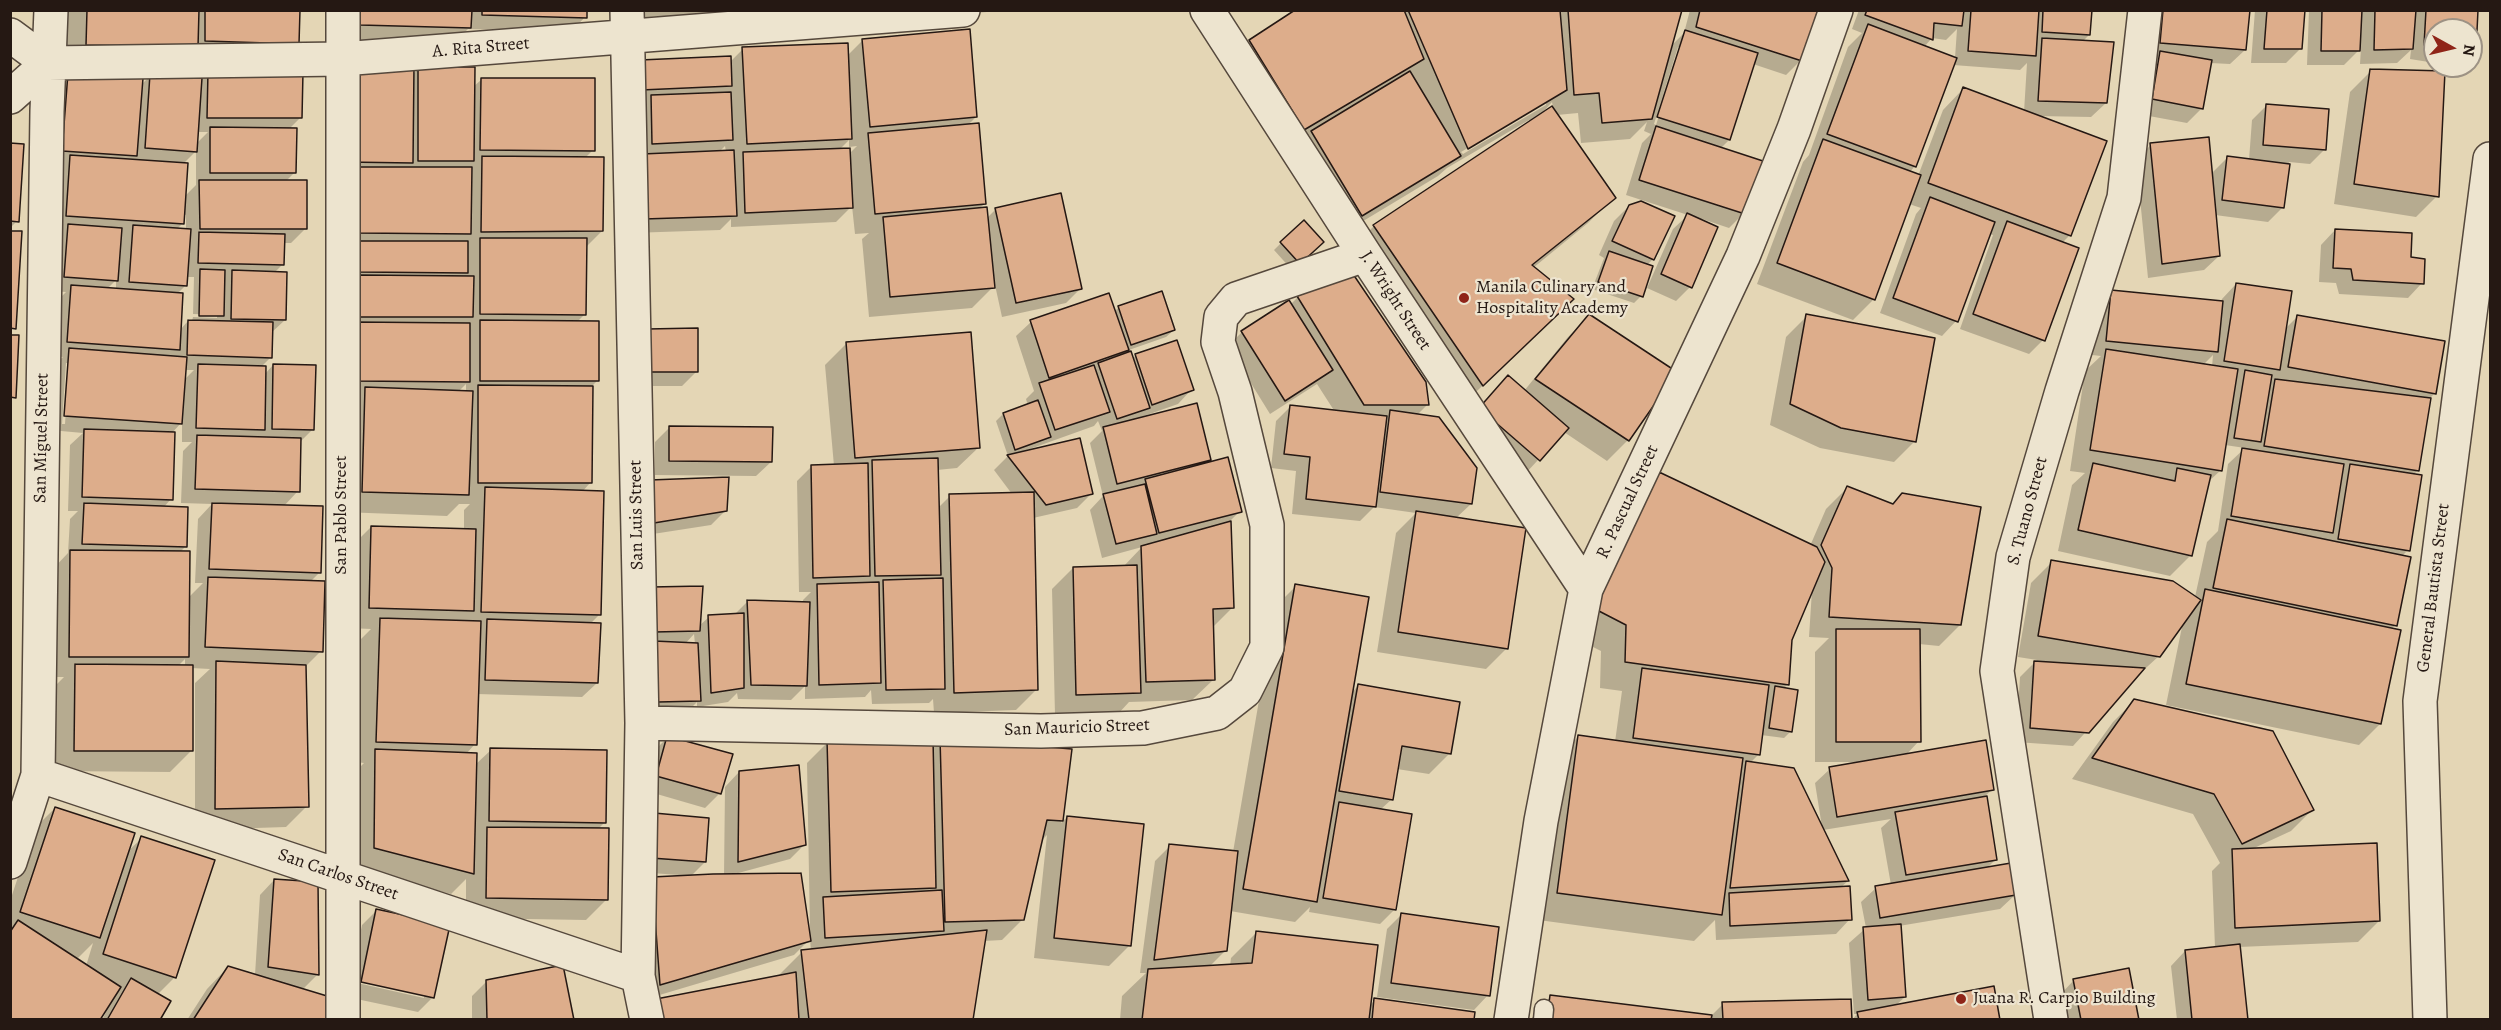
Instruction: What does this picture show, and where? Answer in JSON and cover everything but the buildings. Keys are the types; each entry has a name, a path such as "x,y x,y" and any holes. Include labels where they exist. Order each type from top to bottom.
{"street":[{"name":"San Miguel Street","path":"10,862 38,775 48,63 51,10"},
{"name":"San Pablo Street","path":"343,10 344,1020"},
{"name":"A. Rita Street","path":"48,63 342,59 627,24 963,10"},
{"name":"J. Wright Street","path":"1207,10 1365,255 1586,589"},
{"name":"R. Pascual Street","path":"1511,1020 1541,821 1586,589 1743,256 1794,129 1836,10"},
{"name":"S. Tuano Street","path":"2051,1020 1997,671 2013,557 2062,392 2124,198 2145,10"},
{"name":"San Luis Street","path":"627,24 642,723 638,976 647,1020"},
{"path":"10,35 48,63 10,97"},
{"name":"General Bautista Street","path":"2430,1020 2420,701 2490,159"},
{"name":"San Mauricio Street","path":"642,723 1041,731 1143,728 1217,713 1245,691 1267,647 1267,525 1235,392 1218,342 1221,317 1236,299 1365,255"},
{"name":"San Carlos Street","path":"38,775 638,976"}],"place":[{"name":"Manila Culinary and Hospitality Academy","path":"1464,298"},
{"name":"Juana R. Carpio Building","path":"1961,999"}]}
